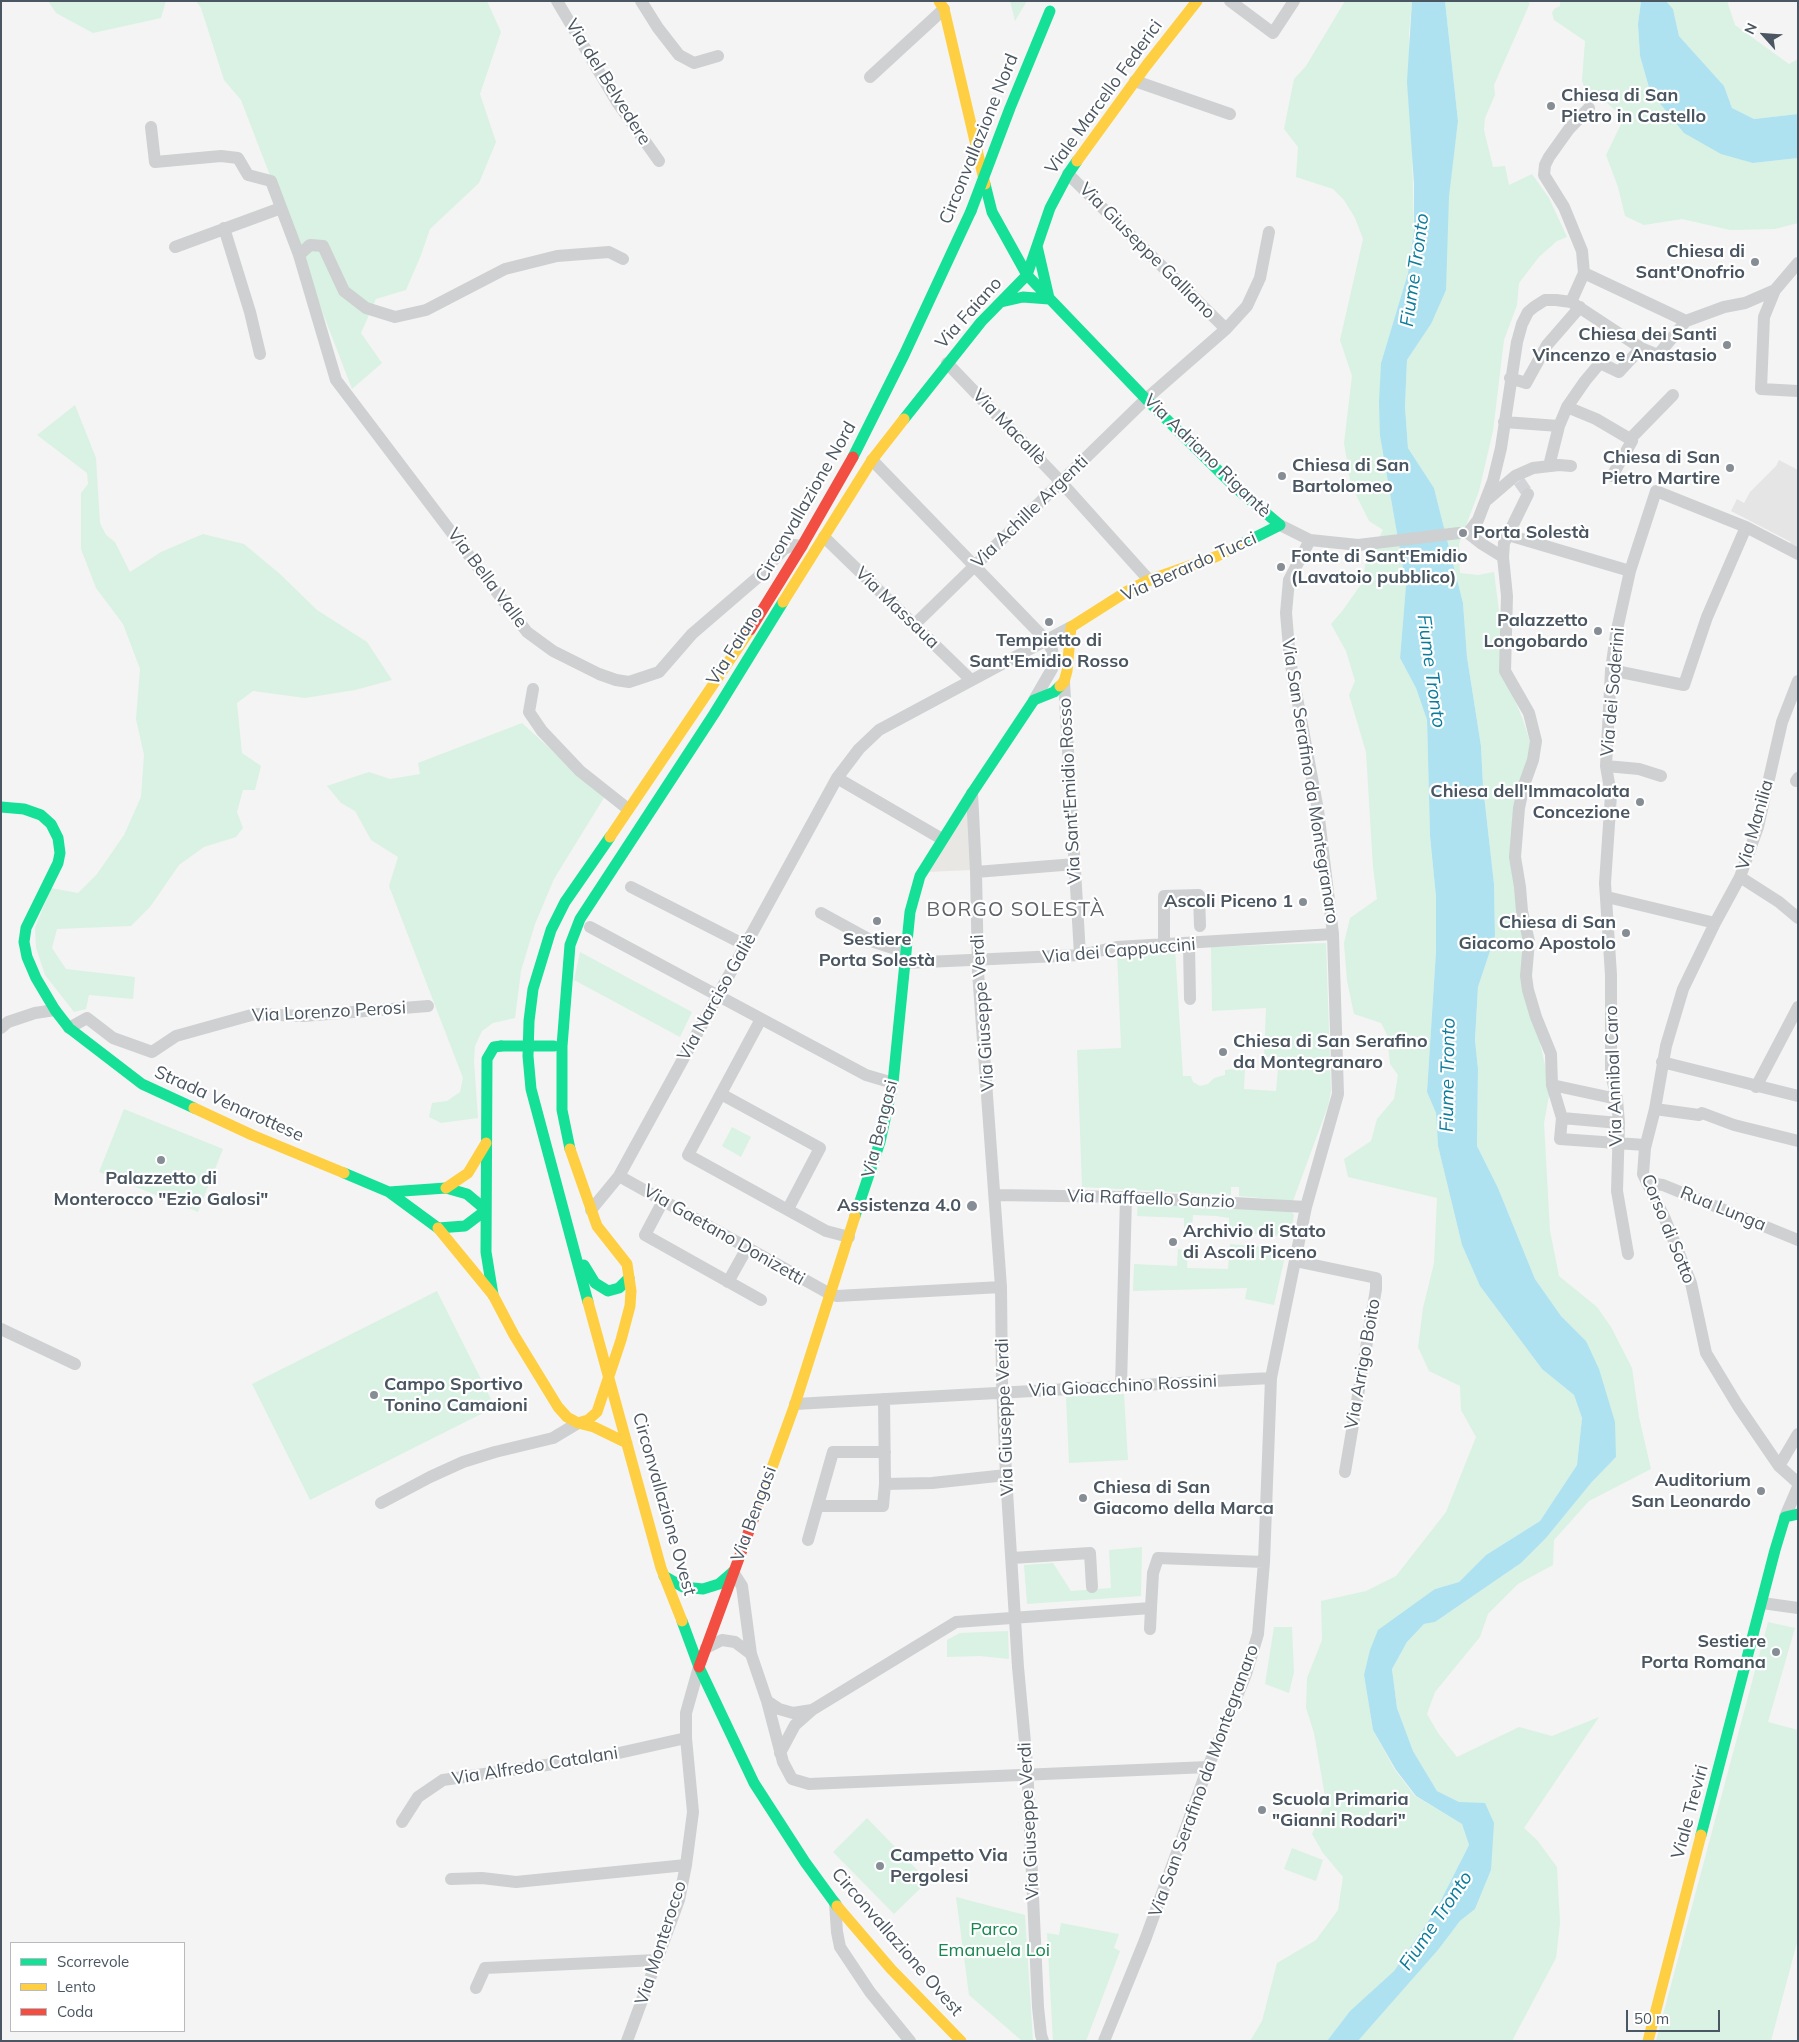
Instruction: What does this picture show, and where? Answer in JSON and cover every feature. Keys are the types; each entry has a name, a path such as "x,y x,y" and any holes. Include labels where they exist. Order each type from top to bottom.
{"main road":[{"name":"Circonvallazione Nord","path":"533,988 545,946 565,902 765,608 855,453 904,355 971,211 1010,108 1055,1"},
{"name":"Viale Marcello Federici","path":"1027,275 1050,208 1068,174 1135,81 1197,1"},
{"name":"Via Adriano Rigantè","path":"941,5 992,212 1027,275 1146,399 1236,488 1280,525"},
{"path":"1001,302 1023,297 1050,299 1037,246"},
{"name":"Via Faiano","path":"558,1046 570,946 580,919 714,714 872,460 981,322 1027,275"},
{"name":"Via Berardo Tucci","path":"1071,627 1150,580 1214,557 1280,525"},
{"name":"Via Sant'Emidio Rosso","path":"1064,682 1067,672 1071,627"},
{"path":"1034,700 1054,692 1064,682"},
{"name":"Via Bengasi","path":"699,1667 795,1404 880,1142 893,1082 910,912 920,876 942,839 1034,700"},
{"name":"Strada Venarottese","path":"1,807 24,809 41,815 55,830 59,843 58,863 26,928 24,942 27,957 33,971 69,1028 150,1088 252,1135 389,1192 438,1228 493,1295 514,1335 558,1407 567,1417 578,1423 594,1427 627,1443"},
{"name":"Circonvallazione Ovest","path":"533,988 529,1021 528,1056 531,1089 664,1576 699,1667 754,1782 800,1854 835,1903 892,1968 961,2041"},
{"path":"558,1046 563,1118 567,1140 597,1226 627,1264 631,1291 630,1306 621,1340 597,1412 588,1420 578,1423"},
{"name":"Strada Venarottese","path":"493,1295 486,1252 487,1059 494,1047 558,1046"},
{"name":"Strada Venarottese","path":"446,1188 468,1173 486,1142"},
{"name":"Strada Venarottese","path":"389,1192 446,1188 467,1194 486,1210"},
{"path":"438,1228 465,1226 486,1210"},
{"path":"576,1251 595,1283 608,1291 619,1288 629,1278"},
{"path":"1785,1518 1798,1514"},
{"name":"Viale Treviri","path":"1648,2041 1785,1518"},
{"name":"Via Bengasi","path":"664,1576 682,1587 703,1589 720,1584 733,1572"}],"street":[{"name":"Via del Belvedere","path":"557,1 617,102 659,161"},
{"path":"641,1 658,28 679,55 694,63 718,56"},
{"path":"1230,1 1272,33 1294,1"},
{"path":"870,77 941,5"},
{"path":"1135,81 1230,114"},
{"path":"1510,378 1526,383 1547,345 1576,305 1584,273 1582,251 1564,207 1544,175 1545,165 1549,157 1569,129 1589,108"},
{"name":"Via Bella Valle","path":"151,128 155,162 221,156 238,158 248,175 271,181 299,255 336,380 527,632 553,651 599,674 616,680 629,682 659,672 692,634 757,578 784,549 794,545 802,546"},
{"name":"Via Giuseppe Galliano","path":"1068,174 1226,329"},
{"path":"175,247 281,208"},
{"path":"224,228 250,312 260,354"},
{"name":"Via Achille Argenti","path":"914,624 1146,399 1226,329 1246,306 1260,278 1270,232"},
{"path":"299,255 310,245 323,246 344,291 366,308 395,317 426,310 505,268 557,256 609,252 624,259"},
{"path":"1798,263 1775,290 1764,317 1762,389 1798,391"},
{"path":"1584,273 1686,321"},
{"path":"1503,557 1464,533 1478,520 1487,500 1499,460 1517,342 1522,324 1528,312 1545,300 1556,300 1576,305 1641,348 1658,356 1686,321 1724,306 1745,302 1775,290"},
{"path":"1745,302 1752,305 1764,317"},
{"path":"1549,466 1559,426 1567,407 1585,381 1600,363 1619,372 1641,348"},
{"name":"Via Macallè","path":"947,363 1061,482 1150,580"},
{"path":"1612,476 1632,441 1630,440 1673,395"},
{"path":"1567,407 1596,419 1630,440"},
{"path":"1504,422 1559,426"},
{"path":"872,460 1047,641"},
{"path":"1487,500 1533,468 1571,466"},
{"name":"Via dei Soderini","path":"1607,897 1605,883 1611,795 1606,766 1611,670 1616,634 1630,571 1656,491 1746,528"},
{"path":"1528,494 1504,543 1503,557 1507,596 1504,671 1529,713 1536,741 1533,760 1524,785 1519,808 1515,857 1522,911 1529,941 1526,976 1528,990 1536,1017 1551,1054 1552,1085 1562,1118 1560,1139 1646,1145"},
{"name":"Via Adriano Rigantè","path":"1280,525 1310,540 1358,544 1464,533"},
{"path":"1611,670 1684,685 1707,617 1746,528 1798,554"},
{"path":"1508,535 1630,571"},
{"name":"Via Massaua","path":"824,537 971,680"},
{"name":"Via San Serafino da Montegranaro","path":"1104,2041 1144,1940 1208,1767 1246,1674 1258,1634 1264,1562 1271,1378 1306,1206 1338,1094 1333,934 1318,810 1290,660 1286,613 1288,580 1310,540"},
{"name":"Via Berardo Tucci","path":"971,680 1071,627"},
{"name":"Via Bengasi","path":"1034,700 1052,669 1054,660 1052,650 1047,641"},
{"name":"Via Narciso Galiè","path":"591,1210 619,1176 837,778 859,749 879,730 971,680"},
{"name":"Via Sant'Emidio Rosso","path":"1064,682 1080,955"},
{"name":"Via Manilia","path":"1715,923 1740,877 1757,832 1782,722 1798,682"},
{"path":"534,689 528,712 542,731 580,771 628,809"},
{"path":"1606,766 1639,769 1661,776"},
{"path":"837,778 942,839"},
{"name":"Via Giuseppe Verdi","path":"972,793 978,960 1001,1287 1002,1392 1006,1475 1027,1775 1038,2007 1040,2035 1043,2041"},
{"path":"976,872 1074,864"},
{"path":"1740,877 1779,902 1798,918"},
{"path":"631,887 745,945"},
{"path":"1164,945 1164,896 1200,895 1200,926"},
{"path":"1607,897 1715,923"},
{"name":"Via Annibal Caro","path":"1607,897 1612,1074 1617,1099 1618,1123 1617,1191 1628,1254"},
{"path":"821,914 905,958"},
{"name":"Corso di Sotto","path":"1715,923 1683,988 1662,1062 1655,1109 1646,1145 1643,1174 1665,1219 1691,1282 1706,1353 1738,1406 1779,1466 1798,1485"},
{"path":"590,928 866,1076 893,1082"},
{"name":"Via dei Cappuccini","path":"905,958 988,961 1080,955 1117,947 1195,944 1333,934"},
{"path":"1190,999 1195,944"},
{"path":"1,1028 8,1022 53,1005"},
{"name":"Via Lorenzo Perosi","path":"69,1028 87,1018 113,1038 152,1052 176,1036 255,1014 303,1016 428,1006"},
{"path":"1756,1086 1798,1007"},
{"path":"761,1019 688,1154 832,1234 849,1237"},
{"path":"1662,1062 1798,1096"},
{"path":"1552,1085 1617,1099"},
{"path":"721,1094 820,1148 788,1208"},
{"path":"1655,1109 1699,1115 1702,1113 1734,1125 1798,1141"},
{"path":"1562,1118 1618,1123"},
{"name":"Via Gaetano Donizetti","path":"619,1176 830,1294"},
{"name":"Rua Lunga","path":"1647,1183 1663,1185 1798,1240"},
{"name":"Via Raffaello Sanzio","path":"996,1195 1126,1197 1306,1206"},
{"path":"1121,1386 1126,1197"},
{"path":"663,1201 645,1235 761,1300"},
{"path":"728,1282 747,1248"},
{"name":"Via Arrigo Boito","path":"1295,1261 1376,1278 1376,1289 1345,1472"},
{"path":"830,1294 837,1296 1001,1287"},
{"path":"1,1329 74,1364"},
{"name":"Via Gioacchino Rossini","path":"795,1404 1271,1378"},
{"path":"818,1506 884,1506 884,1399"},
{"path":"382,1503 430,1477 463,1462 553,1438 578,1423"},
{"path":"1779,1466 1798,1434"},
{"path":"808,1540 833,1452 885,1452"},
{"path":"885,1484 932,1483 1006,1475"},
{"path":"1785,1518 1798,1485"},
{"path":"1012,1558 1090,1553 1092,1586"},
{"path":"1150,1629 1153,1573 1158,1558 1264,1562"},
{"path":"733,1572 742,1586 751,1654 767,1701 780,1753 792,1779 809,1784 1208,1767"},
{"path":"1763,1597 1798,1607"},
{"path":"780,1753 795,1725 812,1710 956,1622 1151,1608"},
{"path":"706,1648 722,1640 735,1642 751,1654"},
{"name":"Via Monterocco","path":"627,2041 679,1900 686,1865 693,1812 686,1738 686,1713 699,1667"},
{"path":"767,1701 793,1713 812,1710"},
{"name":"Via Alfredo Catalani","path":"402,1822 418,1796 443,1780 601,1757 686,1738"},
{"path":"451,1879 482,1878 516,1882 686,1865"},
{"path":"835,1903 840,1947 870,1992 910,2041"},
{"path":"476,1988 485,1968 657,1960"}],"shaded area":[{"path":"1779,460 1798,470 1798,549 1789,545 1791,542 1731,511 1737,499 1744,503 1750,492 1776,466"},
{"path":"969,808 972,870 928,872"}],"green space":[{"path":"48,1 166,1 161,18 93,33 56,13"},
{"path":"196,1 487,1 501,32 480,94 496,142 479,183 430,229 406,290 376,299 361,333 382,363 352,389 241,100 224,80 201,8"},
{"path":"1010,1 1027,1 1015,21"},
{"path":"1345,1 1412,1 1409,33 1414,230 1408,273 1381,363 1380,436 1406,585 1400,658 1416,688 1427,720 1430,836 1436,897 1436,951 1427,1092 1436,1113 1438,1146 1462,1245 1480,1286 1542,1369 1574,1395 1582,1418 1577,1465 1540,1521 1486,1555 1459,1582 1435,1589 1364,1675 1373,1730 1395,1770 1415,1796 1462,1824 1469,1845 1436,1910 1394,1971 1350,2011 1327,2041 1250,2041 1262,2021 1277,1963 1316,1940 1338,1910 1343,1877 1323,1853 1312,1834 1326,1802 1314,1733 1306,1708 1307,1678 1322,1640 1321,1601 1366,1591 1396,1576 1446,1512 1476,1437 1461,1410 1460,1386 1429,1371 1418,1347 1423,1308 1434,1263 1437,1198 1348,1177 1344,1159 1371,1141 1377,1119 1394,1099 1398,1075 1390,1064 1387,1035 1381,1023 1354,1014 1347,981 1344,943 1350,918 1377,899 1373,867 1366,752 1349,695 1355,681 1346,651 1331,624 1364,580 1365,565 1383,530 1369,521 1351,485 1344,443 1352,376 1340,340 1363,239 1355,218 1344,200 1333,189 1296,177 1298,147 1284,129 1294,79 1306,66"},
{"path":"1445,1 1525,1 1530,3 1494,85 1495,95 1485,118 1484,130 1493,167 1505,166 1509,185 1532,174 1549,198 1567,237 1557,241 1539,257 1519,283 1517,305 1504,340 1493,431 1479,491 1459,544 1460,573 1478,575 1494,572 1502,635 1504,673 1530,742 1515,858 1539,1038 1549,1096 1544,1123 1550,1231 1559,1276 1597,1307 1611,1327 1632,1368 1639,1417 1651,1469 1589,1501 1554,1540 1553,1565 1518,1584 1488,1614 1480,1637 1435,1692 1427,1714 1438,1733 1457,1757 1519,1727 1552,1736 1599,1717 1524,1828 1537,1840 1557,1867 1560,1923 1556,1958 1512,2041 1358,2041 1438,1950 1460,1921 1475,1909 1491,1870 1459,1802 1437,1791 1413,1751 1397,1708 1392,1669 1407,1642 1424,1624 1435,1622 1521,1563 1546,1538 1591,1483 1616,1457 1586,1341 1561,1316 1535,1279 1498,1188 1477,1146 1478,1069 1475,1040 1478,987 1495,936 1494,884 1483,786 1481,746 1467,657 1463,603 1434,488 1408,448 1405,407 1407,360 1431,324 1458,121"},
{"path":"1560,1 1641,1 1638,24 1640,56 1650,91 1753,163 1798,158 1798,223 1775,229 1730,230 1682,219 1644,225 1625,216 1618,187 1606,155 1624,118 1599,96 1588,101 1582,80 1585,41 1554,20 1552,13 1554,9 1560,6"},
{"path":"1666,1 1727,1 1735,25 1789,64 1798,59 1798,114 1754,119 1732,108 1724,86 1679,36 1673,9"},
{"path":"75,405 96,458 100,523 106,535 115,542 130,572 161,552 203,534 244,544 280,574 317,610 367,642 392,680 355,690 305,698 253,691 237,703 242,753 261,766 255,790 243,790 237,812 243,828 236,837 204,847 179,865 150,907 131,926 57,929 52,948 66,969 135,977 133,999 89,995 86,1009 74,1012 45,975 36,948 35,928 51,888 78,893 97,874 124,835 141,797 144,755 136,719 140,669 123,624 96,588 81,549 81,493 88,484 87,473 37,435"},
{"path":"522,723 605,796 554,879 535,924 521,971 515,1018 493,1023 482,1031 475,1046 474,1061 478,1118 441,1123 429,1117 432,1103 447,1101 460,1092 463,1078 389,886 398,857 371,840 355,811 341,803 327,786 369,772 390,779 420,774 418,763"},
{"path":"1326,943 1331,1091 1328,1106 1293,1201 1239,1196 1239,1187 1231,1187 1231,1195 1082,1187 1077,1050 1121,1048 1117,951 1175,949 1183,1076 1191,1076 1193,1082 1200,1086 1208,1084 1214,1078 1225,1075 1225,1070 1245,1068 1244,1089 1276,1091 1279,1057 1264,1057 1266,1008 1212,1011 1211,947"},
{"path":"580,952 692,1012 680,1037 574,980"},
{"name":"Palazzetto di Monterocco \"Ezio Galosi\"","path":"124,1109 223,1149 198,1212 99,1172"},
{"path":"732,1127 751,1137 741,1157 722,1146"},
{"path":"1138,1200 1291,1211 1294,1215 1292,1226 1280,1236 1230,1232 1229,1218 1216,1216 1193,1215 1192,1229 1184,1229 1184,1218 1137,1216"},
{"path":"1230,1244 1278,1248 1286,1252 1274,1305 1245,1299 1247,1288 1133,1291 1134,1264 1177,1266 1178,1249 1188,1250 1187,1268 1228,1269"},
{"name":"Campo Sportivo Tonino Camaioni","path":"437,1291 495,1407 310,1500 252,1384"},
{"path":"1124,1394 1128,1460 1069,1463 1066,1397"},
{"path":"1142,1547 1141,1596 1027,1604 1024,1565 1053,1563 1071,1591 1111,1588 1109,1550"},
{"path":"1768,1622 1795,1628 1768,1722 1798,1730 1798,1939 1771,2041 1656,2041"},
{"path":"1274,1627 1292,1627 1294,1672 1289,1693 1265,1684"},
{"path":"1008,1631 1009,1659 980,1656 947,1657 947,1640 960,1633"},
{"name":"Campetto Via Pergolesi","path":"867,1818 928,1881 894,1914 833,1852"},
{"path":"1292,1848 1323,1860 1316,1881 1284,1869"},
{"name":"Parco Emanuela Loi","path":"956,1897 1025,1915 1033,2041 1022,2041 969,1995"},
{"path":"1061,1923 1119,1934 1114,1948 1120,1951 1086,2041 1053,2041 1047,1933 1059,1935"}],"water":[{"name":"Fiume Tronto","path":"1412,1 1445,1 1458,121 1449,196 1446,290 1431,324 1407,360 1405,407 1408,448 1434,488 1463,603 1467,657 1481,746 1483,786 1494,884 1495,936 1478,987 1475,1040 1478,1069 1477,1146 1498,1188 1535,1279 1561,1316 1586,1341 1599,1369 1615,1422 1616,1457 1591,1483 1546,1538 1521,1563 1435,1622 1424,1624 1407,1642 1392,1669 1397,1708 1413,1751 1437,1791 1459,1802 1485,1803 1494,1823 1491,1870 1475,1909 1460,1921 1438,1950 1358,2041 1327,2041 1350,2011 1394,1971 1436,1910 1469,1845 1462,1824 1416,1796 1396,1770 1373,1730 1364,1675 1370,1650 1378,1630 1435,1589 1459,1582 1486,1555 1540,1521 1577,1465 1582,1418 1574,1395 1542,1369 1480,1286 1462,1245 1438,1146 1436,1113 1427,1092 1436,951 1436,897 1430,836 1427,720 1416,688 1400,658 1406,585 1380,436 1379,402 1381,363 1408,273 1414,230 1414,184 1407,82"},
{"path":"1641,1 1666,1 1673,9 1679,36 1724,86 1732,108 1754,119 1798,114 1798,158 1753,163 1721,154 1684,133 1650,91 1640,56 1638,24"}],"tunnel":[{"path":"1519,481 1528,494"}],"traffic: fast":[{"path":"971,211 1010,108 1050,11"},
{"path":"904,419 981,322 1027,275 1050,208 1077,161"},
{"path":"985,184 992,212 1027,275 1146,399 1236,488 1280,525 1238,546"},
{"path":"853,457 904,355 971,211"},
{"path":"1037,246 1049,298"},
{"path":"1001,302 1023,297 1049,299"},
{"path":"570,1149 562,1110 562,1046 570,945 580,919 714,714 783,602"},
{"path":"855,1216 880,1142 893,1083 910,912 920,876 1034,700 1054,692 1060,686"},
{"path":"1,807 24,809 41,815 51,824 58,838 60,853 58,863 26,928 24,942 27,957 36,978 55,1010 69,1028 142,1084 194,1108"},
{"path":"588,1302 531,1089 528,1056 529,1021 533,989 551,930 565,902 610,837"},
{"path":"493,1295 486,1252 487,1059 494,1047 501,1046"},
{"path":"501,1046 554,1046"},
{"path":"344,1173 389,1192 438,1228 465,1226 486,1210"},
{"path":"389,1192 446,1188 467,1194 486,1210"},
{"path":"584,1265 595,1283 608,1291 619,1288 629,1278"},
{"path":"1701,1835 1775,1550 1785,1517 1798,1514"},
{"path":"664,1576 683,1587 703,1589 719,1584 733,1572"},
{"path":"682,1621 699,1667 754,1783 805,1862 837,1906"}],"traffic: slow":[{"path":"939,1 944,9 985,184"},
{"path":"1077,161 1146,66 1197,1"},
{"path":"783,602 872,460 904,419"},
{"path":"1060,686 1064,682 1067,671 1071,627 1126,592 1149,580 1215,557 1238,546"},
{"path":"610,837 750,630"},
{"path":"194,1108 252,1135 344,1173"},
{"path":"446,1188 468,1173 486,1143"},
{"path":"570,1149 597,1226 627,1264 631,1291 630,1306 621,1340 597,1412 588,1420 578,1423"},
{"path":"757,1509 795,1404 855,1216"},
{"path":"438,1228 493,1295 514,1335 558,1407 567,1417 578,1423 594,1427 627,1443"},
{"path":"588,1302 661,1568 682,1621"},
{"path":"1648,2041 1701,1835"},
{"path":"837,1906 891,1969 961,2041"}],"traffic: jam":[{"path":"750,630 802,546 853,457"},
{"path":"699,1667 757,1509"}],"place":[{"name":"Chiesa di San Pietro in Castello","path":"1551,106"},
{"name":"Chiesa di Sant'Onofrio","path":"1755,262"},
{"name":"Chiesa dei Santi Vincenzo e Anastasio","path":"1727,345"},
{"name":"Chiesa di San Pietro Martire","path":"1730,468"},
{"name":"Chiesa di San Bartolomeo","path":"1282,476"},
{"name":"Porta Solestà","path":"1463,533"},
{"name":"Fonte di Sant'Emidio (Lavatoio pubblico)","path":"1281,567"},
{"name":"Tempietto di Sant'Emidio Rosso","path":"1049,622"},
{"name":"Palazzetto Longobardo","path":"1598,631"},
{"name":"Chiesa dell'Immacolata Concezione","path":"1640,802"},
{"name":"Ascoli Piceno 1","path":"1303,902"},
{"name":"Sestiere Porta Solestà","path":"877,921"},
{"name":"Chiesa di San Giacomo Apostolo","path":"1626,933"},
{"name":"Chiesa di San Serafino da Montegranaro","path":"1223,1052"},
{"name":"Palazzetto di Monterocco \"Ezio Galosi\"","path":"161,1160"},
{"name":"Assistenza 4.0","path":"972,1206"},
{"name":"Archivio di Stato di Ascoli Piceno","path":"1173,1242"},
{"name":"Campo Sportivo Tonino Camaioni","path":"374,1395"},
{"name":"Auditorium San Leonardo","path":"1761,1491"},
{"name":"Chiesa di San Giacomo della Marca","path":"1083,1498"},
{"name":"Sestiere Porta Romana","path":"1776,1652"},
{"name":"Scuola Primaria \"Gianni Rodari\"","path":"1262,1810"},
{"name":"Campetto Via Pergolesi","path":"880,1866"}],"district":[{"name":"BORGO SOLESTÀ","path":"1016,910"}]}
